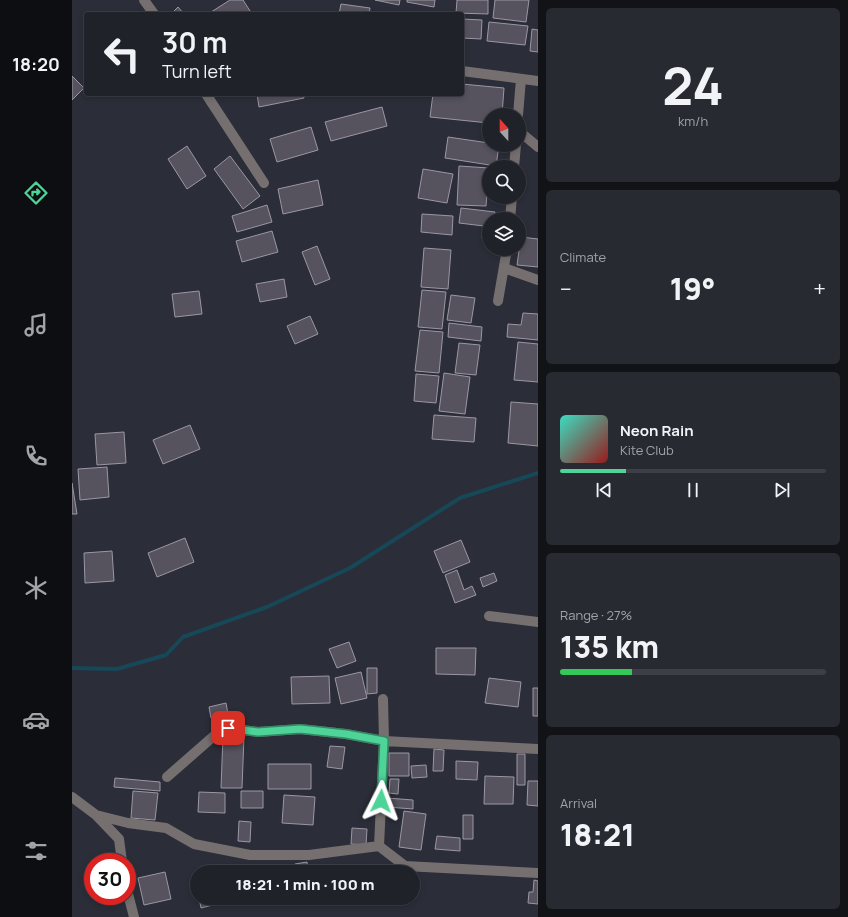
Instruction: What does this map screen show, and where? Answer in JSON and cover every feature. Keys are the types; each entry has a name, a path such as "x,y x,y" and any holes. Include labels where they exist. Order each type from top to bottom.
{"street":[{"path":"144,0 153,12"},
{"path":"464,70 538,81"},
{"path":"519,108 521,79"},
{"path":"207,96 264,183"},
{"path":"526,137 538,147"},
{"path":"498,301 505,256"},
{"path":"504,268 538,280"},
{"path":"489,616 538,622"},
{"path":"379,846 384,741 383,699"},
{"path":"167,777 215,735 228,728 258,732 300,729 346,734 384,741 538,749"},
{"path":"72,797 96,816 120,839 121,853"},
{"path":"96,816 128,823 166,828 194,844 250,855 309,854 379,846 405,866 538,873"},
{"path":"131,905 134,917"}],"building":[{"path":"230,0 243,0 251,12 211,12"},
{"path":"375,0 400,0 399,5"},
{"path":"407,0 435,0 434,7 407,2"},
{"path":"457,0 488,0 488,14 456,12"},
{"path":"495,0 529,0 526,22 493,18"},
{"path":"341,4 370,8 369,12 339,12"},
{"path":"178,7 182,12 173,12"},
{"path":"464,19 482,20 481,39 464,38"},
{"path":"489,22 528,26 525,45 487,41"},
{"path":"532,29 538,30 538,52 530,51"},
{"path":"72,76 84,88 72,100"},
{"path":"464,84 504,88 503,108 482,108 482,122 430,117 433,96 464,96"},
{"path":"257,96 304,96 304,98 259,107"},
{"path":"382,107 387,126 331,141 325,122"},
{"path":"311,127 318,150 277,162 270,139"},
{"path":"448,137 482,142 482,152 498,152 497,160 482,160 482,164 445,158"},
{"path":"187,146 206,176 187,189 168,159"},
{"path":"230,156 260,196 243,209 214,169"},
{"path":"459,166 482,168 482,204 486,204 486,206 457,205"},
{"path":"423,169 453,174 447,203 418,198"},
{"path":"318,180 323,205 283,214 278,189"},
{"path":"267,205 272,222 237,232 232,216"},
{"path":"461,208 495,212 482,212 482,226 459,223"},
{"path":"422,214 453,216 452,235 421,232"},
{"path":"272,231 278,252 242,262 236,241"},
{"path":"526,238 538,239 538,267 517,265 518,256 526,256"},
{"path":"317,246 330,279 315,285 302,252"},
{"path":"424,248 451,250 448,289 421,287"},
{"path":"284,279 287,297 260,302 256,284"},
{"path":"422,290 446,292 442,329 418,327"},
{"path":"199,291 202,314 175,317 172,294"},
{"path":"451,295 475,298 471,323 447,320"},
{"path":"523,313 538,314 538,340 507,337 508,324 521,325"},
{"path":"310,316 318,334 295,344 287,326"},
{"path":"449,323 482,327 481,341 448,337"},
{"path":"420,330 443,332 439,373 415,371"},
{"path":"518,342 538,344 538,382 514,380"},
{"path":"459,343 480,345 476,375 455,373"},
{"path":"444,373 470,377 465,414 439,411"},
{"path":"416,374 439,376 436,403 414,401"},
{"path":"511,402 538,404 538,446 508,443"},
{"path":"434,415 476,418 474,442 432,439"},
{"path":"190,425 200,449 163,464 153,440"},
{"path":"124,432 126,463 97,465 95,434"},
{"path":"107,467 109,497 80,500 78,469"},
{"path":"72,483 77,514 72,514"},
{"path":"185,538 194,562 157,577 148,553"},
{"path":"461,540 470,562 443,573 434,551"},
{"path":"112,551 114,581 85,583 84,553"},
{"path":"457,570 464,590 472,586 476,595 455,603 445,575"},
{"path":"494,573 497,581 483,587 480,578"},
{"path":"349,642 356,661 337,668 329,649"},
{"path":"436,648 476,648 475,675 436,674"},
{"path":"367,668 377,668 377,693 367,694"},
{"path":"361,672 367,698 341,704 335,678"},
{"path":"329,676 330,703 292,704 291,677"},
{"path":"489,678 521,682 518,707 485,703"},
{"path":"533,688 538,688 538,716 533,716"},
{"path":"226,703 228,714 211,718 209,707"},
{"path":"223,736 244,736 242,788 221,788"},
{"path":"330,746 345,747 342,769 327,767"},
{"path":"434,749 444,750 443,771 433,771"},
{"path":"389,753 409,753 409,776 389,776"},
{"path":"517,754 525,754 525,785 517,785"},
{"path":"456,761 478,762 477,780 456,779"},
{"path":"268,764 311,764 311,789 268,789"},
{"path":"426,765 427,777 412,778 411,766"},
{"path":"485,776 514,777 513,804 484,804"},
{"path":"115,778 160,782 160,791 114,787"},
{"path":"390,779 399,779 398,794 389,793"},
{"path":"528,781 538,781 538,806 527,805"},
{"path":"133,791 158,793 155,820 131,818"},
{"path":"241,791 263,791 263,808 241,808"},
{"path":"199,792 225,793 225,813 198,812"},
{"path":"284,795 315,797 313,825 282,823"},
{"path":"387,798 413,800 413,809 387,807"},
{"path":"404,811 426,814 421,850 399,847"},
{"path":"463,815 473,815 473,839 463,839"},
{"path":"239,821 251,822 250,842 238,841"},
{"path":"352,828 367,829 366,845 351,844"},
{"path":"437,836 460,838 460,851 435,849"},
{"path":"307,862 307,865 295,865"},
{"path":"165,872 171,899 144,905 138,878"},
{"path":"534,880 538,881 538,904 528,903 529,892 533,892"},
{"path":"200,905 213,905 201,908"}],"waterway":[{"path":"72,668 117,669 166,655 183,637 267,607 350,568 460,498 538,473"}],"route":[{"path":"228,728 258,732 300,729 346,734 384,741 381,801"}]}
